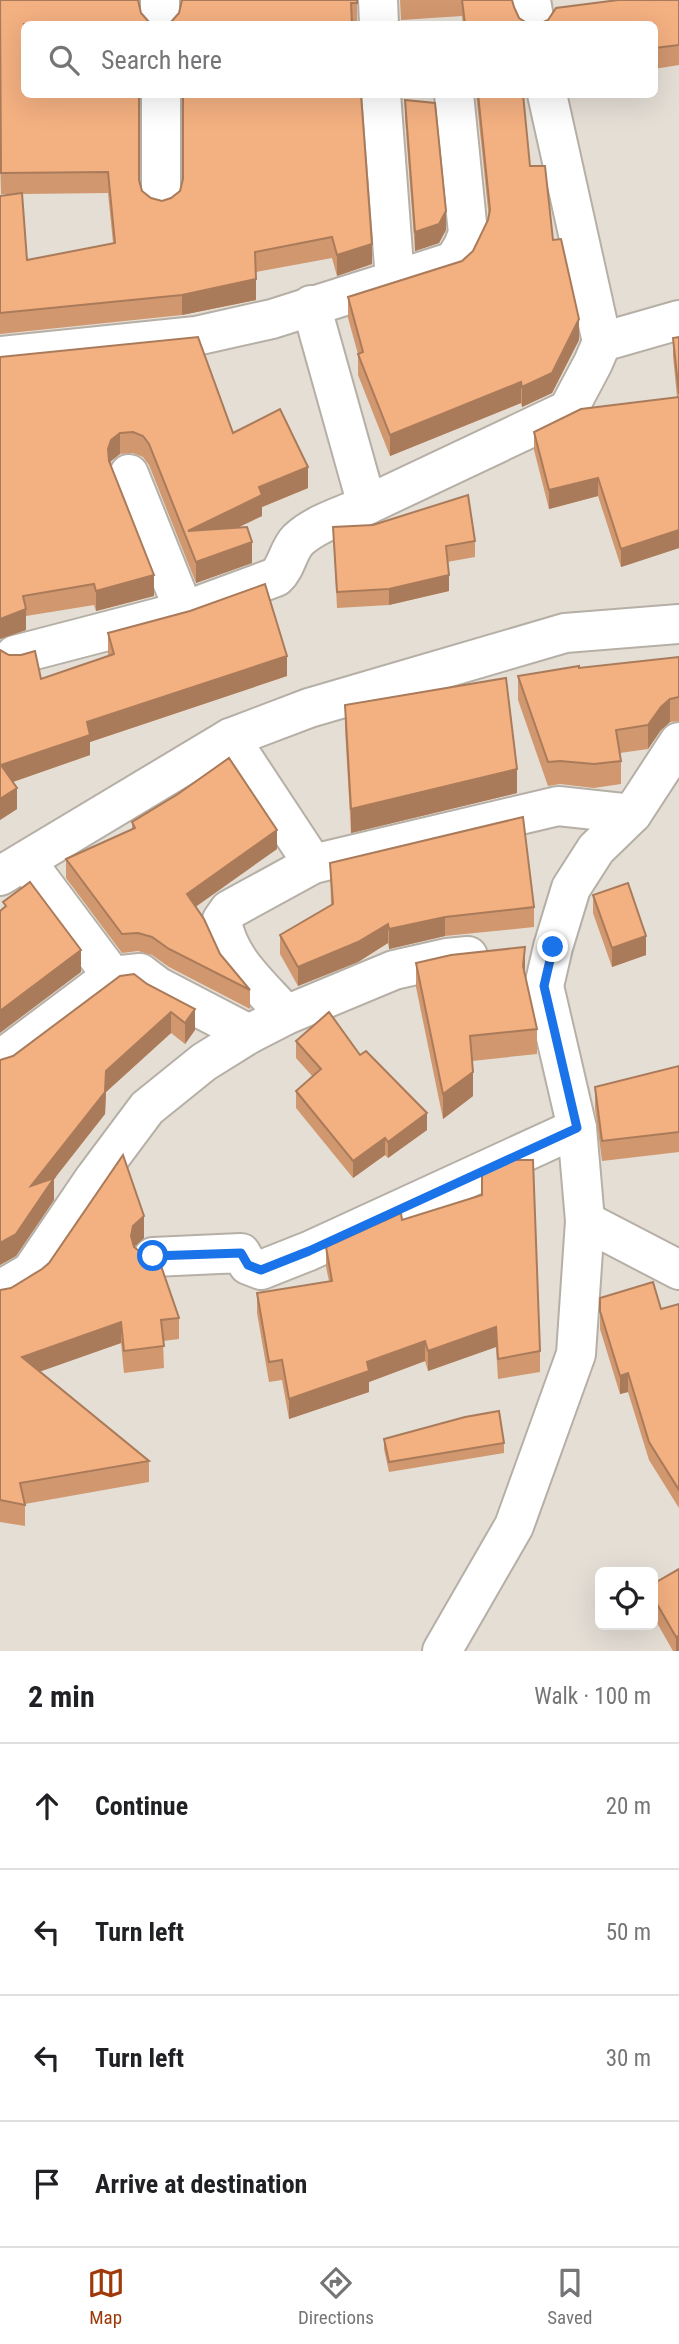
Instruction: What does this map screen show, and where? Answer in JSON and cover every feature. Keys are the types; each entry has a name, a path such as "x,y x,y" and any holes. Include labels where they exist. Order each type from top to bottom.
{"street":[{"path":"160,0 160,21"},
{"path":"378,0 379,21"},
{"path":"531,0 534,21"},
{"path":"161,98 161,200"},
{"path":"381,98 395,280"},
{"path":"0,355 196,336 272,319 454,261 468,233 454,98"},
{"path":"15,655 184,611 276,578 285,569 296,542 311,531 568,410 602,342 548,98"},
{"path":"311,305 367,505"},
{"path":"602,342 679,320"},
{"path":"129,474 184,611"},
{"path":"111,976 13,868 230,738 309,708 565,633 679,624"},
{"path":"230,738 313,864"},
{"path":"442,1651 514,1526 576,1354 585,1221 577,1128 544,986 553,947 571,888 596,849 632,814 679,742"},
{"path":"286,1015 232,953 225,938 222,920 229,910 313,864 558,806 632,814"},
{"path":"0,1290 31,1272 94,1179 147,1108 204,1062 249,1034 286,1015 394,970 447,958 553,947"},
{"path":"0,1060 111,976 140,973 157,986 249,1034"},
{"path":"153,1256 241,1253 248,1265 261,1270 309,1251 577,1128"},
{"path":"585,1221 679,1270"}],"building":[{"path":"0,0 138,0 141,13 148,21 21,21 21,98 139,98 139,180 142,191 151,198 162,201 180,191 183,179 183,98 361,98 372,244 337,255 332,237 255,252 256,279 182,295 0,313 0,196 22,193 27,260 115,243 108,172 1,173"},
{"path":"182,0 357,0 357,3 351,3 352,21 172,21 179,13"},
{"path":"462,0 512,0 519,18 524,21 465,21"},
{"path":"618,0 679,0 679,45 658,48 658,21 546,21 556,8"},
{"path":"478,98 523,98 530,166 545,166 553,240 561,239 579,319 552,373 522,387 521,382 390,435 358,354 363,352 348,297 462,261 473,251 490,210"},
{"path":"405,100 435,103 446,211 439,224 415,232"},
{"path":"198,337 233,433 280,409 308,467 259,487 262,495 188,531 247,527 252,542 196,562 149,444 143,436 133,432 120,433 111,440 108,449 109,461 154,575 96,591 94,584 23,596 26,609 0,619 0,357"},
{"path":"679,337 679,394 673,338"},
{"path":"679,397 679,530 621,549 598,478 549,490 534,432 581,409"},
{"path":"468,495 475,541 446,546 449,575 389,589 337,592 333,527 373,525"},
{"path":"265,584 287,656 87,722 90,735 1,765 17,788 0,799 0,650 9,655 35,651 41,679 114,654 108,633 190,611"},
{"path":"679,657 679,697 670,699 661,707 648,725 616,730 621,761 594,764 548,762 518,676 579,666"},
{"path":"506,678 517,769 351,809 345,705"},
{"path":"229,758 277,830 187,894 204,919 220,954 250,990 169,949 152,937 138,933 122,934 66,859 135,828 132,822"},
{"path":"523,817 534,907 445,917 389,929 388,924 358,942 298,967 280,935 333,904 330,863"},
{"path":"30,882 81,950 0,1011 0,911 6,906 3,902"},
{"path":"628,883 646,936 612,948 593,895"},
{"path":"525,947 523,966 537,1029 470,1036 473,1072 443,1094 416,963 451,955"},
{"path":"134,974 147,984 195,1009 185,1023 171,1012 106,1071 105,1092 31,1186 54,1178 16,1234 0,1243 0,1060 13,1056 120,976"},
{"path":"329,1012 360,1055 366,1051 427,1113 388,1142 385,1138 353,1161 296,1091 321,1069 296,1041"},
{"path":"679,1066 679,1132 602,1141 595,1087"},
{"path":"123,1155 144,1216 133,1226 131,1236 134,1247 144,1255 158,1257 179,1318 161,1320 164,1346 124,1351 121,1322 22,1357 149,1461 20,1483 25,1505 0,1500 0,1290 11,1288 49,1263"},
{"path":"515,1160 533,1160 540,1351 498,1359 496,1327 428,1351 425,1341 367,1362 369,1371 289,1399 282,1360 269,1362 257,1293 332,1281 326,1247 401,1213 402,1220 482,1195 482,1175"},
{"path":"653,1282 661,1309 679,1304 679,1490 649,1442 628,1373 620,1376 600,1311 600,1298"},
{"path":"499,1411 504,1443 389,1462 384,1439 465,1417"},
{"path":"679,1569 679,1636 676,1637 658,1606 658,1581"}],"route":[{"path":"153,1256 241,1253 248,1265 261,1270 309,1251 577,1128 544,986 553,947"}]}
